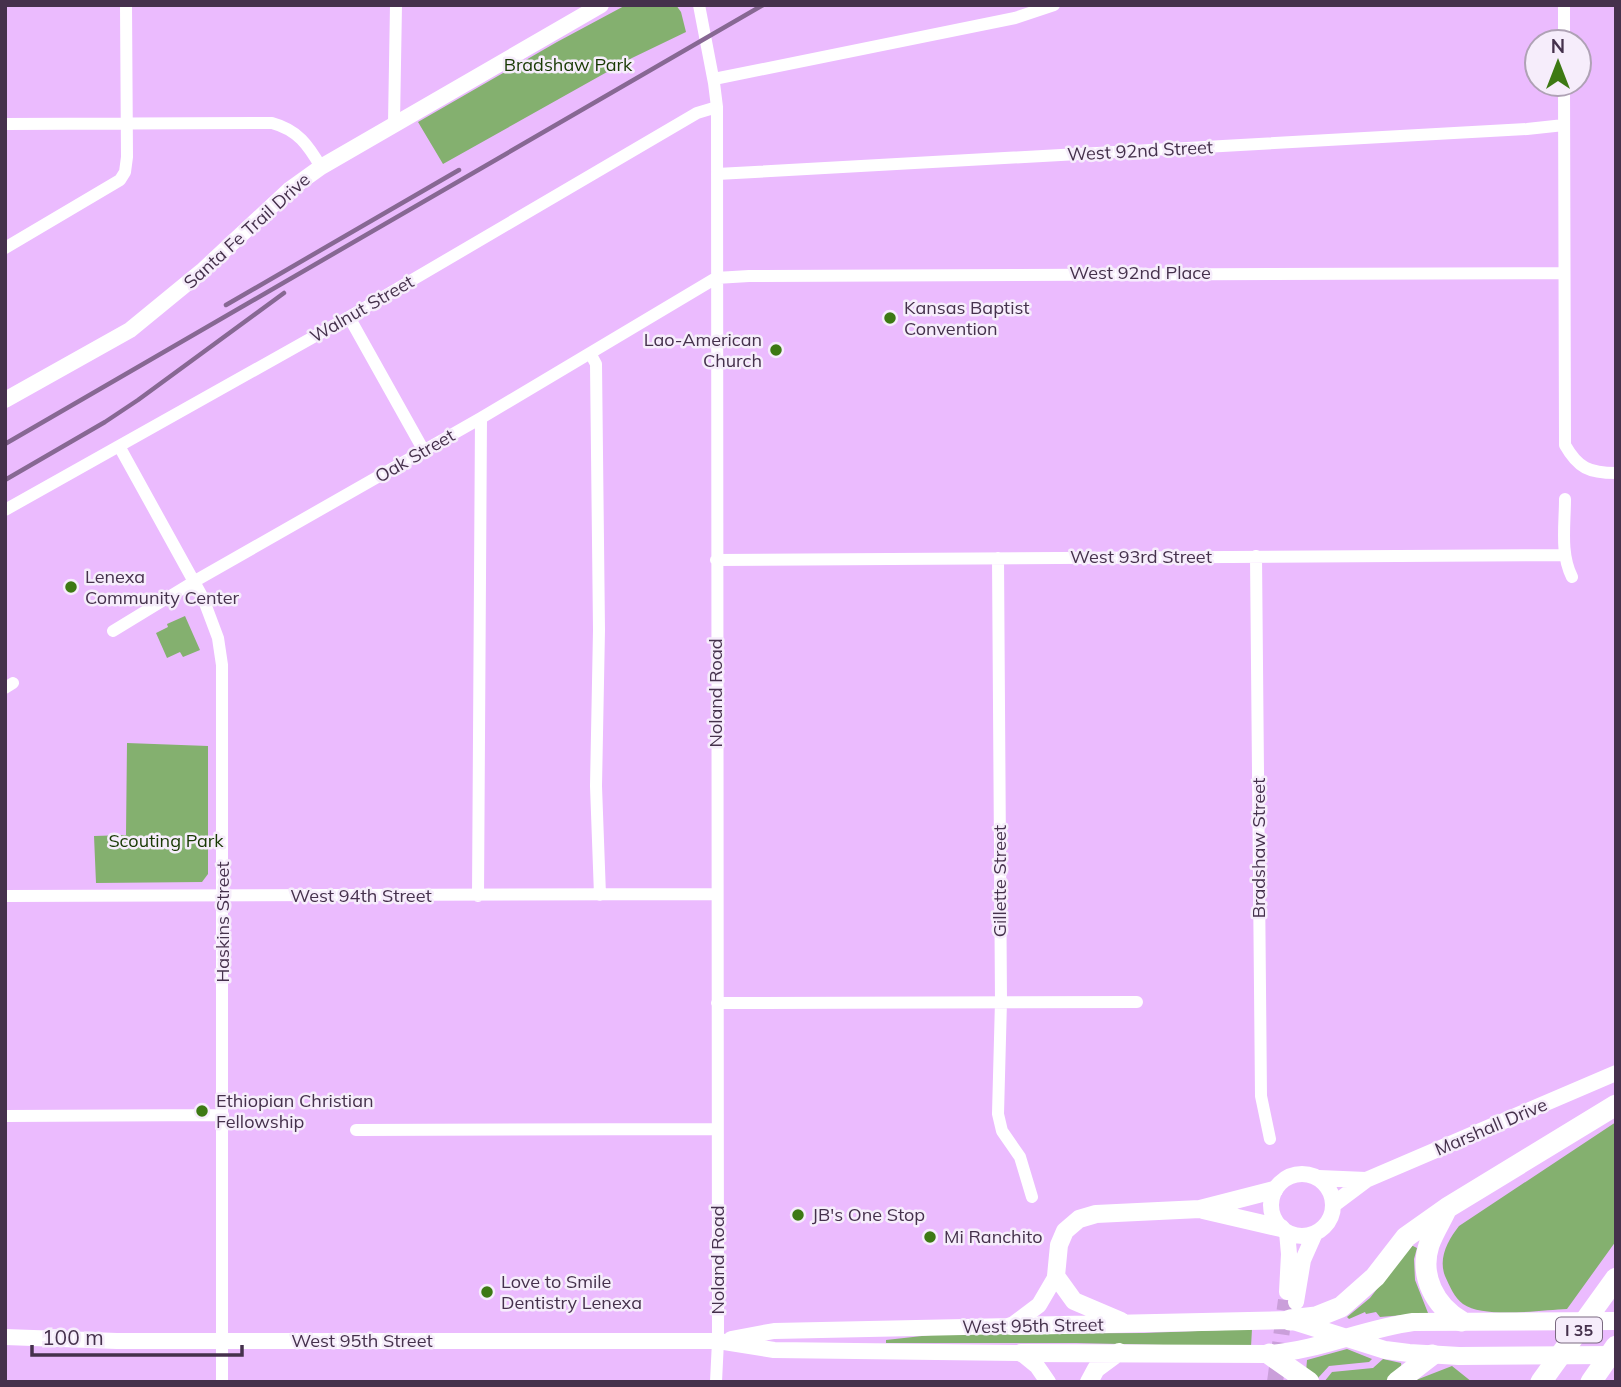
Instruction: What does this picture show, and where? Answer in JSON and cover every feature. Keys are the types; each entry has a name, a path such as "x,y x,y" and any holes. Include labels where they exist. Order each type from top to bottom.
{"highway":[{"path":"1291,1307 1315,1317 1341,1307 1375,1277 1406,1237 1447,1208 1616,1105"},
{"path":"1447,1208 1429,1245 1427,1273 1437,1300 1448,1313 1461,1321"},
{"name":"I 35","path":"1541,1382 1616,1278"},
{"name":"I 35","path":"1591,1382 1616,1346"},
{"path":"1269,1354 1309,1382"},
{"path":"1397,1382 1432,1355"}],"main road":[{"name":"Santa Fe Trail Drive","path":"5,400 130,330 202,271 289,190 321,167 601,5"},
{"name":"Marshall Drive","path":"1334,1204 1366,1180 1616,1073"},
{"path":"1299,1174 1319,1178 1326,1185 1334,1204 1329,1222 1315,1233 1303,1259 1291,1307 1289,1254 1284,1230 1271,1210 1274,1190 1280,1182 1299,1174"},
{"name":"Marshall Drive","path":"1319,1178 1366,1180"},
{"path":"1011,1326 1039,1305 1056,1276 1059,1245 1065,1231 1079,1219 1096,1214 1200,1209 1274,1190"},
{"path":"1200,1209 1284,1230 1296,1236 1315,1233"},
{"path":"1056,1276 1074,1301 1130,1325"},
{"name":"West 95th Street","path":"718,1341 774,1331 1130,1325 1291,1307 1346,1338 1385,1350 1459,1356 1616,1355"},
{"name":"West 95th Street","path":"5,1337 223,1342 718,1341 775,1350 1269,1354 1299,1352 1396,1324 1461,1321 1616,1321"},
{"path":"1089,1382 1096,1369 1119,1352"},
{"path":"1021,1353 1037,1366 1048,1382"}],"street":[{"path":"5,248 120,180 125,172 126,5"},
{"path":"394,123 396,5"},
{"name":"Noland Road","path":"699,5 717,107 716,1382"},
{"path":"714,79 1016,18 1054,5"},
{"path":"1564,5 1564,28"},
{"path":"1564,98 1565,445 1574,460 1586,469 1616,473"},
{"name":"Walnut Street","path":"5,510 349,317 697,113 717,107"},
{"path":"5,124 272,123 298,134 321,167"},
{"name":"West 92nd Street","path":"717,174 1527,130 1564,125"},
{"name":"West 92nd Place","path":"716,278 1564,273"},
{"name":"Oak Street","path":"113,631 716,278"},
{"path":"349,317 424,451"},
{"path":"590,353 596,364 599,630 596,786 600,895"},
{"path":"478,896 481,418"},
{"name":"Haskins Street","path":"119,446 195,581 218,638 222,665 222,1382"},
{"path":"1565,499 1565,555 1572,577"},
{"name":"West 93rd Street","path":"716,560 1565,555"},
{"name":"Bradshaw Street","path":"1256,556 1261,1096 1270,1139"},
{"name":"Gillette Street","path":"998,558 1001,1001 998,1114 1002,1131 1020,1157 1032,1197"},
{"name":"West 94th Street","path":"5,896 716,894"},
{"path":"717,1003 1137,1002"},
{"path":"5,1116 223,1115"},
{"path":"356,1130 717,1129"}],"green space":[{"name":"Bradshaw Park","path":"626,5 676,5 681,12 686,32 632,58 443,164 418,122"},
{"path":"185,616 200,650 183,657 180,652 167,658 156,633 168,627 167,624"},
{"name":"Scouting Park","path":"127,743 208,746 208,874 202,882 96,883 94,836 126,835"},
{"path":"1616,1122 1616,1241 1567,1309 1498,1312 1473,1309 1463,1304 1451,1288 1443,1269 1443,1256 1459,1226"},
{"path":"1411,1245 1417,1248 1414,1259 1415,1280 1428,1313 1380,1317 1376,1312 1365,1312 1349,1319 1347,1317 1370,1298"},
{"path":"1252,1329 1251,1347 886,1343 886,1340 940,1334 1144,1333"},
{"path":"1347,1349 1372,1359 1369,1362 1329,1366 1318,1378 1306,1372 1307,1360"},
{"path":"1383,1359 1401,1363 1402,1370 1386,1382 1324,1382 1332,1372 1373,1368"},
{"path":"1452,1366 1472,1382 1411,1382"}],"tunnel":[{"path":"1275,1382 1286,1300"}],"railway":[{"path":"5,444 763,5"},
{"path":"226,305 459,170"},
{"path":"5,480 138,400 284,293"}],"place":[{"name":"Kansas Baptist Convention","path":"890,318"},
{"name":"Lao-American Church","path":"776,350"},
{"name":"Lenexa Community Center","path":"71,587"},
{"name":"Ethiopian Christian Fellowship","path":"202,1111"},
{"name":"JB's One Stop","path":"798,1215"},
{"name":"Mi Ranchito","path":"930,1237"},
{"name":"Love to Smile Dentistry Lenexa","path":"487,1292"}]}
